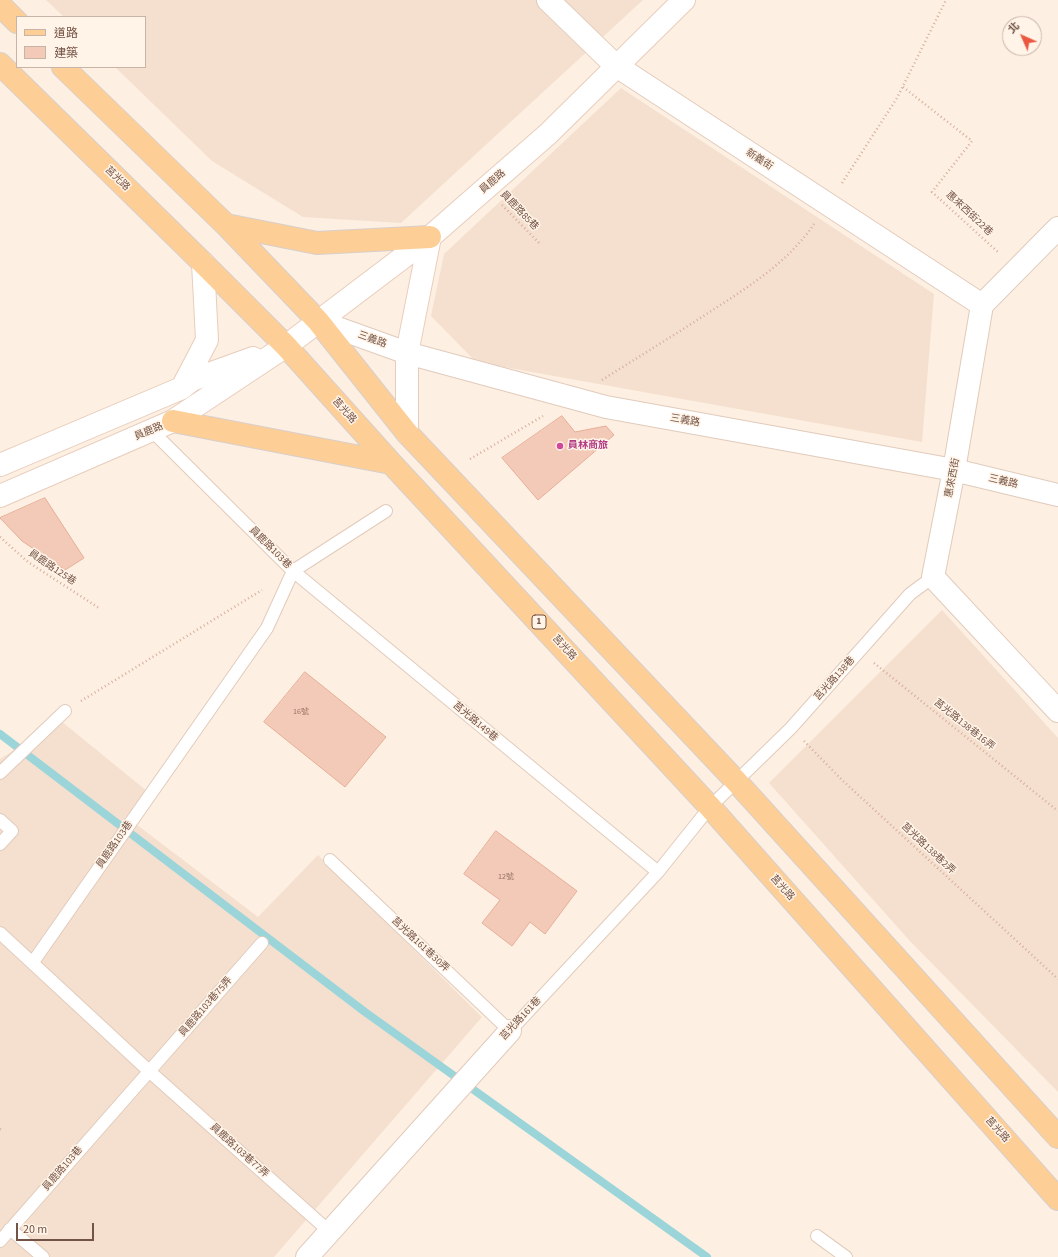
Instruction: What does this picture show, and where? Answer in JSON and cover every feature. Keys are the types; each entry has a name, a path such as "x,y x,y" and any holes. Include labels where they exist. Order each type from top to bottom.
{"main road":[{"path":"0,5 16,21"},
{"name":"莒光路","path":"0,64 286,346 391,463 710,807 1058,1199"},
{"path":"64,68 226,225 318,321 407,433 451,482 735,780 1058,1136"},
{"path":"226,225 317,243 430,237"},
{"path":"173,421 391,463"}],"street":[{"name":"新義街","path":"548,0 616,66 982,305"},
{"name":"員鹿路","path":"0,496 173,421 286,346 430,237 548,134 684,0"},
{"path":"982,305 1058,228"},
{"path":"407,433 407,353 430,237"},
{"path":"182,388 207,340 203,263"},
{"name":"惠來西街","path":"933,577 954,470 982,305"},
{"name":"三義路","path":"318,321 407,353 606,407 954,470 1058,495"},
{"name":"員鹿路","path":"0,465 182,388 192,380 286,346"},
{"path":"933,577 1058,711"},
{"name":"莒光路161巷","path":"307,1257 510,1030"}],"lane":[{"name":"員鹿路103巷","path":"33,962 267,628 293,571 151,430"},
{"path":"293,571 386,511"},
{"name":"莒光路149巷","path":"293,571 658,872"},
{"name":"莒光路138巷","path":"735,780 791,728 910,594 933,577"},
{"path":"0,773 65,711"},
{"name":"莒光路161巷","path":"510,1030 658,872 710,807 735,780"},
{"path":"0,820 12,831 0,844"},
{"name":"莒光路161巷30弄","path":"330,860 510,1030"},
{"path":"0,933 149,1071"},
{"name":"員鹿路103巷75弄","path":"149,1071 262,943"},
{"name":"員鹿路103巷","path":"0,1240 149,1071"},
{"name":"員鹿路103巷77弄","path":"149,1071 330,1232"},
{"path":"10,1229 43,1257"},
{"path":"817,1236 846,1257"}],"path":[{"path":"470,459 573,398 720,306 780,264 806,237 903,87 946,0"},
{"name":"惠來西街22巷","path":"903,87 972,141 932,192 1017,269"},
{"name":"員鹿路85巷","path":"486,188 541,245"},
{"name":"員鹿路125巷","path":"0,537 28,562 99,608"},
{"path":"65,711 293,571"},
{"name":"莒光路138巷16弄","path":"860,652 1058,811"},
{"name":"莒光路138巷2弄","path":"791,728 842,780 1058,979"}],"shaded area":[{"path":"46,0 643,0 401,223 303,217 212,161 116,68 146,68 146,16 63,16"},
{"path":"621,88 934,294 922,442 476,362 431,316 444,254"},
{"path":"942,610 1058,738 1058,1092 909,940 769,783"},
{"path":"61,721 153,796 132,821 258,917 318,855 482,1017 274,1257 0,1257 0,759"}],"building":[{"name":"員林商旅","path":"562,416 575,432 606,426 614,435 538,500 502,458"},
{"path":"45,498 84,558 65,570 22,541 0,518"},
{"path":"305,672 386,737 345,787 264,722"},
{"path":"496,831 577,891 545,934 530,922 512,946 482,923 500,900 464,874"}],"waterway":[{"path":"0,734 365,1012 707,1257"}],"place":[{"name":"員林商旅","path":"560,446"}]}
